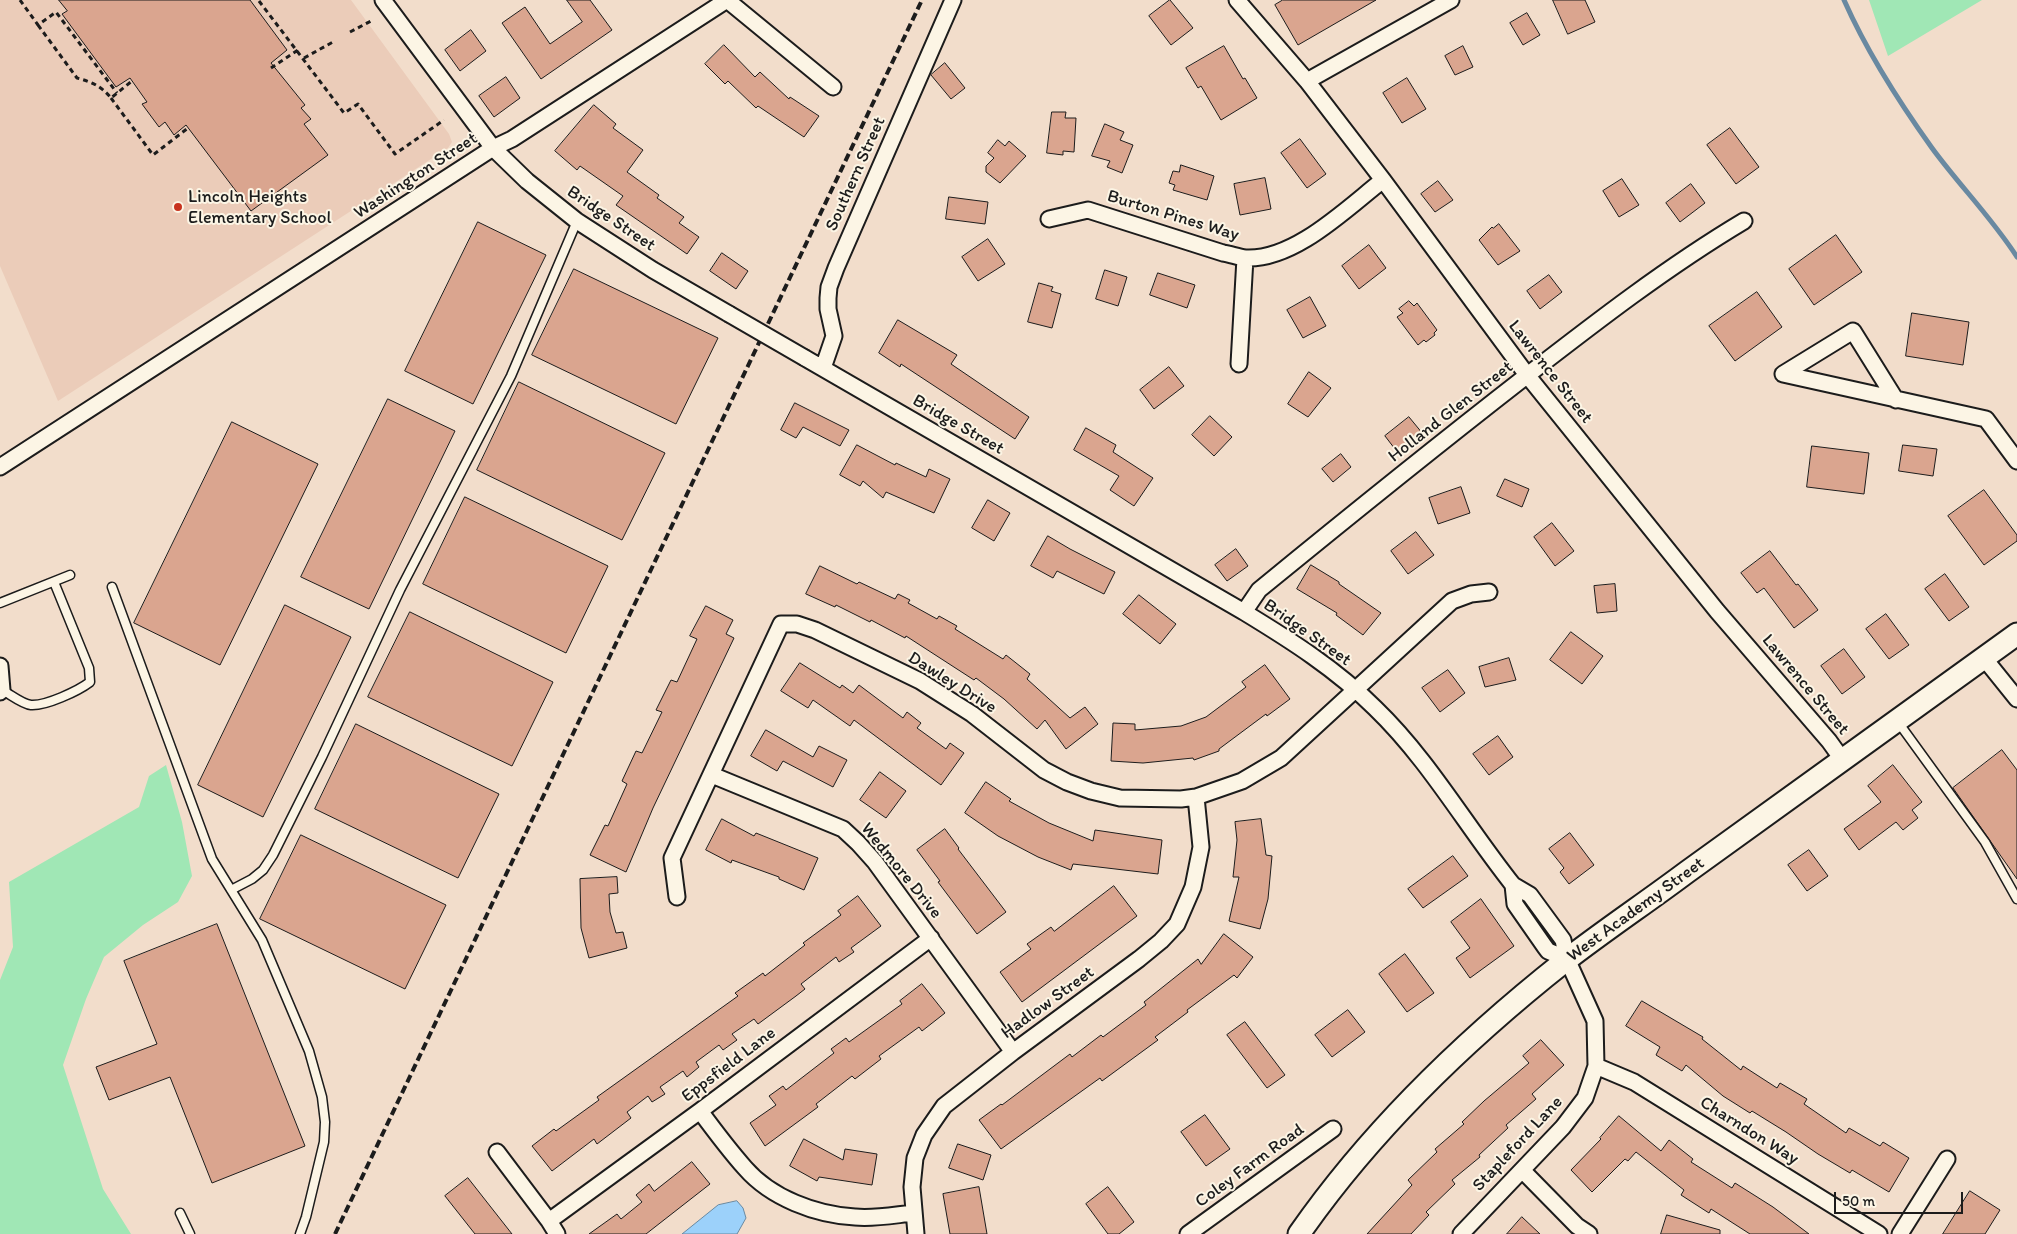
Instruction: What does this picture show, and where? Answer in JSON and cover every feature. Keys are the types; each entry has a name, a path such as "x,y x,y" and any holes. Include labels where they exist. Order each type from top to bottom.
{"main road":[{"name":"West Academy Street","path":"1299,1234 1323,1200 1386,1124 1420,1088 1508,1008 1567,960 1842,758 2017,634"}],"street":[{"name":"Bridge Street","path":"383,0 493,148 527,181 577,221 653,270 1244,612 1299,646 1354,690 1375,708 1417,754 1512,885 1530,895 1564,940 1567,960"},
{"name":"Washington Street","path":"0,468 493,148 512,139 727,0"},
{"path":"727,0 833,87"},
{"name":"Southern Street","path":"823,368 834,336 828,304 829,286 953,0"},
{"name":"Lawrence Street","path":"1237,0 1307,81 1383,180 1527,375 1717,611 1829,740 1842,758"},
{"path":"1307,81 1452,0"},
{"name":"Burton Pines Way","path":"1049,219 1088,210 1223,253 1246,258 1266,256 1286,250 1302,242 1383,180"},
{"name":"Holland Glen Street","path":"1244,612 1259,590 1527,375 1629,298 1707,243 1744,221"},
{"path":"1239,364 1246,258"},
{"path":"1896,400 1853,331 1783,374 1896,400 1986,419 2017,461"},
{"name":"Dawley Drive","path":"677,897 672,858 781,624 797,624 816,630 920,681 972,714 1044,770 1067,782 1091,791 1120,798 1150,800 1196,797 1242,781 1281,758 1452,601 1472,594 1489,592"},
{"path":"1984,658 2017,699"},
{"path":"0,666 1,691"},
{"name":"Wedmore Drive","path":"712,775 843,829 874,862 1013,1052"},
{"name":"Hadlow Street","path":"916,1234 912,1187 915,1158 924,1135 944,1106 1161,942 1177,924 1193,887 1201,847 1196,797"},
{"name":"Eppsfield Lane","path":"549,1220 700,1111 930,938"},
{"name":"Stapleford Lane","path":"1461,1234 1563,1128 1585,1098 1596,1066 1595,1021 1567,960"},
{"name":"Charndon Way","path":"1596,1066 1634,1082 1879,1234"},
{"path":"700,1111 746,1170 762,1184 788,1199 818,1210 855,1218 913,1214"},
{"name":"Coley Farm Road","path":"1188,1234 1333,1129"},
{"path":"497,1152 549,1220 557,1234"},
{"path":"1900,1234 1947,1159"},
{"path":"1522,1170 1577,1226 1589,1234"}],"lane":[{"path":"231,890 252,879 274,855 400,590 511,376 577,221"},
{"path":"0,604 70,575"},
{"path":"1,691 30,705 53,700 80,689 90,682 89,668 54,582"},
{"path":"112,587 212,860 262,940 309,1050 322,1097 325,1122 324,1142 306,1217 300,1234"},
{"path":"1896,720 1985,842 2017,899"},
{"path":"180,1213 190,1234"}],"path":[{"path":"20,0 77,78 102,87 153,155 188,128"},
{"path":"259,1 344,113 358,104 395,154 444,120"},
{"path":"38,25 56,12 117,93"},
{"path":"350,32 371,21"},
{"path":"304,58 333,42"},
{"path":"272,68 298,50"},
{"path":"111,98 132,81"}],"shaded area":[{"name":"Lincoln Heights Elementary School","path":"0,0 351,0 449,134 452,142 448,148 58,401 0,266"}],"green space":[{"path":"1869,0 1982,0 1888,56"},
{"path":"166,765 182,822 192,876 178,902 143,925 104,957 86,999 63,1065 103,1189 131,1234 0,1234 0,980 13,947 9,882 139,807 149,776"}],"water":[{"path":"737,1201 743,1208 746,1218 737,1234 682,1234 718,1205"}],"building":[{"name":"Lincoln Heights Elementary School","path":"59,0 250,0 287,50 271,63 305,105 301,108 311,119 304,124 328,155 251,211 186,125 174,135 165,122 159,127 142,104 147,102 130,78 116,87 62,14 67,11"},
{"path":"567,0 590,0 612,30 541,79 502,23 525,7 550,44 582,22"},
{"path":"1170,0 1193,28 1171,45 1149,16"},
{"path":"1283,0 1376,0 1298,45 1275,5"},
{"path":"1553,0 1585,0 1595,22 1568,34"},
{"path":"1527,13 1540,35 1523,45 1510,23"},
{"path":"471,30 486,51 460,71 445,50"},
{"path":"724,45 755,77 760,72 789,99 790,97 819,116 804,137 758,106 756,108 728,81 725,84 705,64"},
{"path":"1224,46 1243,79 1245,78 1257,98 1221,120 1201,86 1198,88 1186,68"},
{"path":"1463,46 1473,67 1455,75 1445,56"},
{"path":"945,63 965,88 951,99 931,75"},
{"path":"506,77 520,98 494,117 479,96"},
{"path":"1407,78 1426,109 1402,123 1383,93"},
{"path":"594,105 616,124 613,128 643,150 627,172 659,195 657,198 684,217 679,223 699,237 687,254 616,205 623,196 580,166 577,170 555,151"},
{"path":"1052,112 1066,112 1065,118 1076,118 1074,152 1063,151 1063,155 1047,153"},
{"path":"1105,124 1124,132 1120,140 1133,145 1122,173 1107,167 1110,161 1092,156"},
{"path":"1730,128 1759,167 1736,184 1707,145"},
{"path":"1300,139 1326,174 1307,188 1281,153"},
{"path":"998,140 1005,146 1009,141 1026,156 1000,183 986,172 986,166 994,158 988,153"},
{"path":"1181,165 1214,176 1207,200 1173,190 1175,185 1169,183 1173,171 1179,172"},
{"path":"1265,178 1271,209 1240,215 1234,184"},
{"path":"1622,179 1639,205 1619,217 1603,191"},
{"path":"1438,181 1453,200 1435,212 1421,194"},
{"path":"1691,184 1705,203 1680,222 1666,203"},
{"path":"949,197 988,202 985,224 946,219"},
{"path":"478,222 546,255 473,404 405,371"},
{"path":"1499,224 1520,251 1498,265 1479,240 1492,227"},
{"path":"1836,235 1862,272 1814,305 1789,269"},
{"path":"988,239 1005,264 978,281 962,257"},
{"path":"1369,245 1386,268 1359,289 1342,266"},
{"path":"722,253 748,271 736,289 710,271"},
{"path":"574,269 718,338 676,424 532,355"},
{"path":"1105,270 1127,277 1118,306 1096,299"},
{"path":"1158,273 1195,285 1187,308 1150,295"},
{"path":"1549,275 1562,292 1540,309 1527,291"},
{"path":"1039,283 1053,287 1051,291 1061,294 1052,328 1028,322"},
{"path":"1757,292 1782,327 1735,361 1709,326"},
{"path":"1310,297 1326,326 1303,338 1287,310"},
{"path":"1409,301 1414,306 1417,303 1437,330 1434,333 1435,335 1418,345 1397,317 1403,313 1399,309"},
{"path":"1912,313 1969,322 1963,365 1906,356"},
{"path":"898,320 957,355 951,364 1029,417 1015,439 901,364 900,367 879,353"},
{"path":"1169,367 1184,386 1154,409 1140,390"},
{"path":"1309,372 1331,388 1308,417 1288,404"},
{"path":"519,382 665,453 622,540 477,470"},
{"path":"388,399 455,431 369,609 301,577"},
{"path":"795,403 849,430 840,446 803,427 796,438 781,430"},
{"path":"1210,416 1232,437 1214,456 1192,435"},
{"path":"1409,417 1423,434 1398,453 1385,436"},
{"path":"232,422 318,464 220,665 134,623"},
{"path":"1086,428 1116,445 1113,452 1153,478 1134,506 1110,490 1119,476 1074,450"},
{"path":"857,445 895,465 896,463 926,477 929,469 950,479 934,513 886,492 883,498 863,481 860,486 840,475"},
{"path":"1903,445 1937,449 1933,476 1899,471"},
{"path":"1812,446 1869,453 1864,494 1807,487"},
{"path":"1341,454 1351,467 1333,482 1322,469"},
{"path":"1505,479 1529,489 1522,507 1497,496"},
{"path":"1461,487 1470,513 1438,524 1429,498"},
{"path":"1984,490 2017,535 2017,541 1984,565 1948,516"},
{"path":"465,497 608,566 566,653 423,584"},
{"path":"988,500 1010,513 994,541 972,528"},
{"path":"1552,523 1574,551 1555,566 1534,537"},
{"path":"1416,532 1434,555 1408,574 1391,551"},
{"path":"1048,536 1115,572 1104,594 1057,571 1053,578 1031,566"},
{"path":"1236,549 1248,566 1227,581 1215,565"},
{"path":"1770,551 1818,610 1794,628 1764,588 1757,593 1741,573"},
{"path":"1311,565 1339,582 1339,584 1381,613 1363,635 1336,615 1337,613 1297,589"},
{"path":"820,566 857,584 859,582 895,599 898,594 910,600 908,603 937,619 939,616 957,626 955,629 1003,659 1006,655 1030,674 1027,679 1070,718 1085,707 1098,724 1066,749 1045,720 1037,729 1004,699 976,678 974,680 906,636 905,638 871,620 870,622 836,605 835,607 806,594"},
{"path":"1945,574 1969,607 1949,621 1925,589"},
{"path":"1615,584 1617,611 1597,613 1594,586"},
{"path":"1139,595 1176,624 1160,644 1123,614"},
{"path":"285,605 351,637 263,817 198,785"},
{"path":"706,606 733,620 726,634 734,638 653,808 626,872 590,855 605,825 608,826 627,784 622,781 636,751 642,753 662,712 656,710 671,680 677,682 697,639 690,636"},
{"path":"410,612 553,682 512,766 368,697"},
{"path":"1886,614 1909,645 1889,659 1866,629"},
{"path":"1571,632 1603,656 1582,684 1550,660"},
{"path":"1844,649 1865,677 1842,694 1821,666"},
{"path":"1509,658 1516,680 1485,687 1479,667"},
{"path":"800,663 840,688 842,685 853,693 859,685 903,718 907,712 921,723 917,728 946,749 950,743 964,753 941,785 854,720 850,726 813,700 808,708 781,691"},
{"path":"1265,665 1290,699 1267,716 1266,714 1219,749 1219,751 1194,760 1193,758 1143,763 1111,761 1113,723 1135,724 1135,730 1181,726 1206,717 1246,687 1242,682"},
{"path":"1448,670 1465,693 1440,712 1422,688"},
{"path":"356,724 499,794 458,878 315,809"},
{"path":"766,730 813,757 819,746 847,760 833,787 783,761 777,771 751,756"},
{"path":"1498,736 1513,757 1489,775 1473,754"},
{"path":"2002,750 2017,770 2017,879 1953,788"},
{"path":"1893,765 1922,802 1912,810 1918,818 1903,830 1896,822 1859,850 1844,829 1881,802 1868,786"},
{"path":"880,772 906,791 886,818 860,800"},
{"path":"986,782 1011,799 1009,801 1049,823 1093,841 1095,830 1162,840 1158,874 1073,864 1071,870 1038,857 998,836 965,813"},
{"path":"722,819 754,836 756,833 818,858 804,890 779,879 779,877 732,860 731,863 706,850"},
{"path":"1261,819 1266,855 1272,856 1268,899 1260,929 1229,921 1239,877 1233,877 1237,840 1235,822"},
{"path":"945,829 1006,912 977,934 938,882 940,881 917,850"},
{"path":"1570,833 1594,865 1569,884 1560,872 1564,868 1549,849"},
{"path":"301,835 446,905 405,989 260,919"},
{"path":"1809,850 1828,876 1807,891 1788,865"},
{"path":"1453,856 1468,876 1423,908 1408,889"},
{"path":"617,877 618,893 609,894 610,912 616,933 623,932 627,948 589,958 581,928 580,879"},
{"path":"1114,886 1137,916 1022,1002 1000,972 1031,949 1027,944 1051,927 1054,931"},
{"path":"858,896 881,926 851,948 854,952 839,962 836,957 801,984 805,989 796,996 758,1024 754,1019 732,1034 737,1040 723,1050 719,1045 696,1062 699,1067 687,1077 683,1071 660,1087 665,1094 652,1102 648,1096 627,1112 631,1118 597,1144 594,1139 552,1171 532,1146 554,1129 556,1131 599,1100 597,1097 738,996 735,993 763,973 765,976 805,945 803,943 841,915 838,911"},
{"path":"1481,899 1514,946 1470,978 1456,958 1470,948 1451,922"},
{"path":"217,924 305,1146 212,1183 170,1077 109,1100 96,1067 157,1044 124,961"},
{"path":"1224,934 1253,957 1237,978 1234,975 1187,1010 1188,1012 1155,1037 1158,1040 1102,1081 1100,1078 1001,1149 979,1120 1070,1054 1072,1057 1101,1035 1103,1037 1146,1005 1144,1002 1198,959 1201,964"},
{"path":"1405,954 1434,993 1407,1012 1379,974"},
{"path":"922,984 945,1013 922,1031 919,1027 879,1056 881,1059 855,1079 852,1076 816,1104 818,1107 765,1146 750,1123 776,1105 769,1096 783,1086 786,1090 834,1053 831,1049 846,1038 849,1042 902,1004 900,1001"},
{"path":"1642,1001 1703,1037 1702,1039 1741,1070 1743,1066 1777,1088 1780,1083 1807,1099 1804,1104 1846,1133 1849,1128 1880,1146 1883,1142 1909,1158 1889,1192 1852,1170 1850,1173 1752,1111 1750,1113 1723,1096 1686,1065 1682,1071 1656,1055 1660,1047 1626,1026"},
{"path":"1348,1010 1365,1032 1332,1057 1315,1035"},
{"path":"1245,1022 1285,1075 1267,1088 1227,1035"},
{"path":"1541,1040 1564,1065 1532,1094 1536,1099 1506,1125 1508,1128 1479,1155 1480,1157 1452,1180 1455,1184 1426,1212 1429,1215 1411,1234 1367,1234 1412,1185 1408,1180 1437,1152 1435,1149 1464,1124 1462,1122 1484,1101 1529,1063 1523,1056"},
{"path":"1205,1115 1230,1149 1206,1166 1181,1132"},
{"path":"1619,1116 1661,1151 1669,1140 1693,1159 1691,1162 1732,1188 1735,1183 1773,1207 1809,1234 1750,1234 1711,1209 1709,1213 1681,1195 1684,1190 1636,1152 1628,1161 1625,1159 1592,1192 1571,1170 1601,1139"},
{"path":"804,1139 843,1160 845,1149 877,1154 872,1185 819,1177 817,1181 790,1166"},
{"path":"958,1144 991,1155 983,1180 949,1168"},
{"path":"692,1162 710,1184 646,1234 589,1234 617,1214 621,1219 642,1202 636,1195 649,1184 654,1191"},
{"path":"468,1178 512,1234 475,1234 445,1196"},
{"path":"979,1187 987,1234 950,1234 943,1194"},
{"path":"1108,1187 1134,1222 1119,1234 1108,1234 1086,1204"},
{"path":"1970,1191 2000,1210 1985,1234 1943,1234"},
{"path":"1667,1215 1720,1230 1720,1234 1661,1234"},
{"path":"1522,1217 1540,1234 1507,1234"}],"waterway":[{"path":"1844,0 1873,58 1908,113 1942,162 1997,229 2017,257"}],"railway":[{"path":"335,1234 922,0"}],"place":[{"name":"Lincoln Heights Elementary School","path":"178,207"}]}
